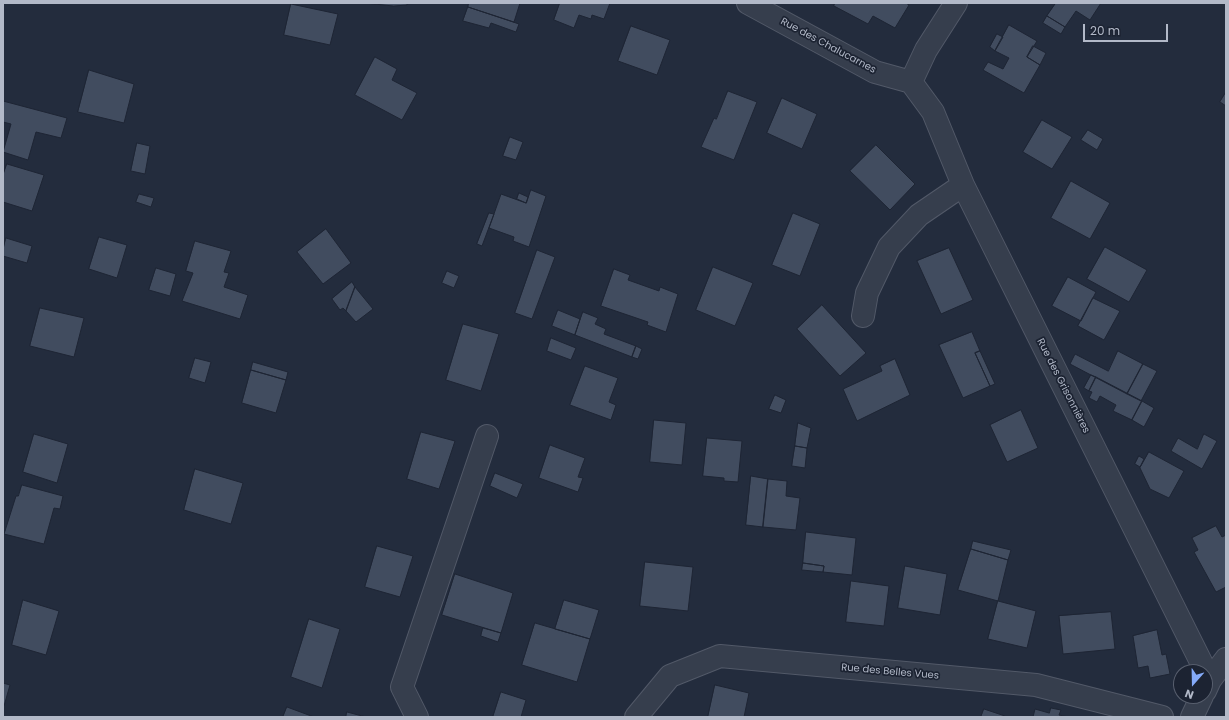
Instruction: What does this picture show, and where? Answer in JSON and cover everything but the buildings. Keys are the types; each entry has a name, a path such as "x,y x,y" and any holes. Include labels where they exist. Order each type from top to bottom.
{"street":[{"name":"Rue des Chalucarnes","path":"748,3 875,72 911,82"},
{"path":"911,82 926,50 956,3"},
{"name":"Rue des Grisonnières","path":"911,82 933,112 963,185 1194,664"},
{"path":"863,316 867,293 889,248 919,215 963,185"},
{"path":"417,717 402,687 487,436"},
{"name":"Rue des Belles Vues","path":"636,717 670,676 720,656 1036,685 1162,717"},
{"path":"1213,678 1226,659"},
{"path":"1192,717 1198,704"}]}
